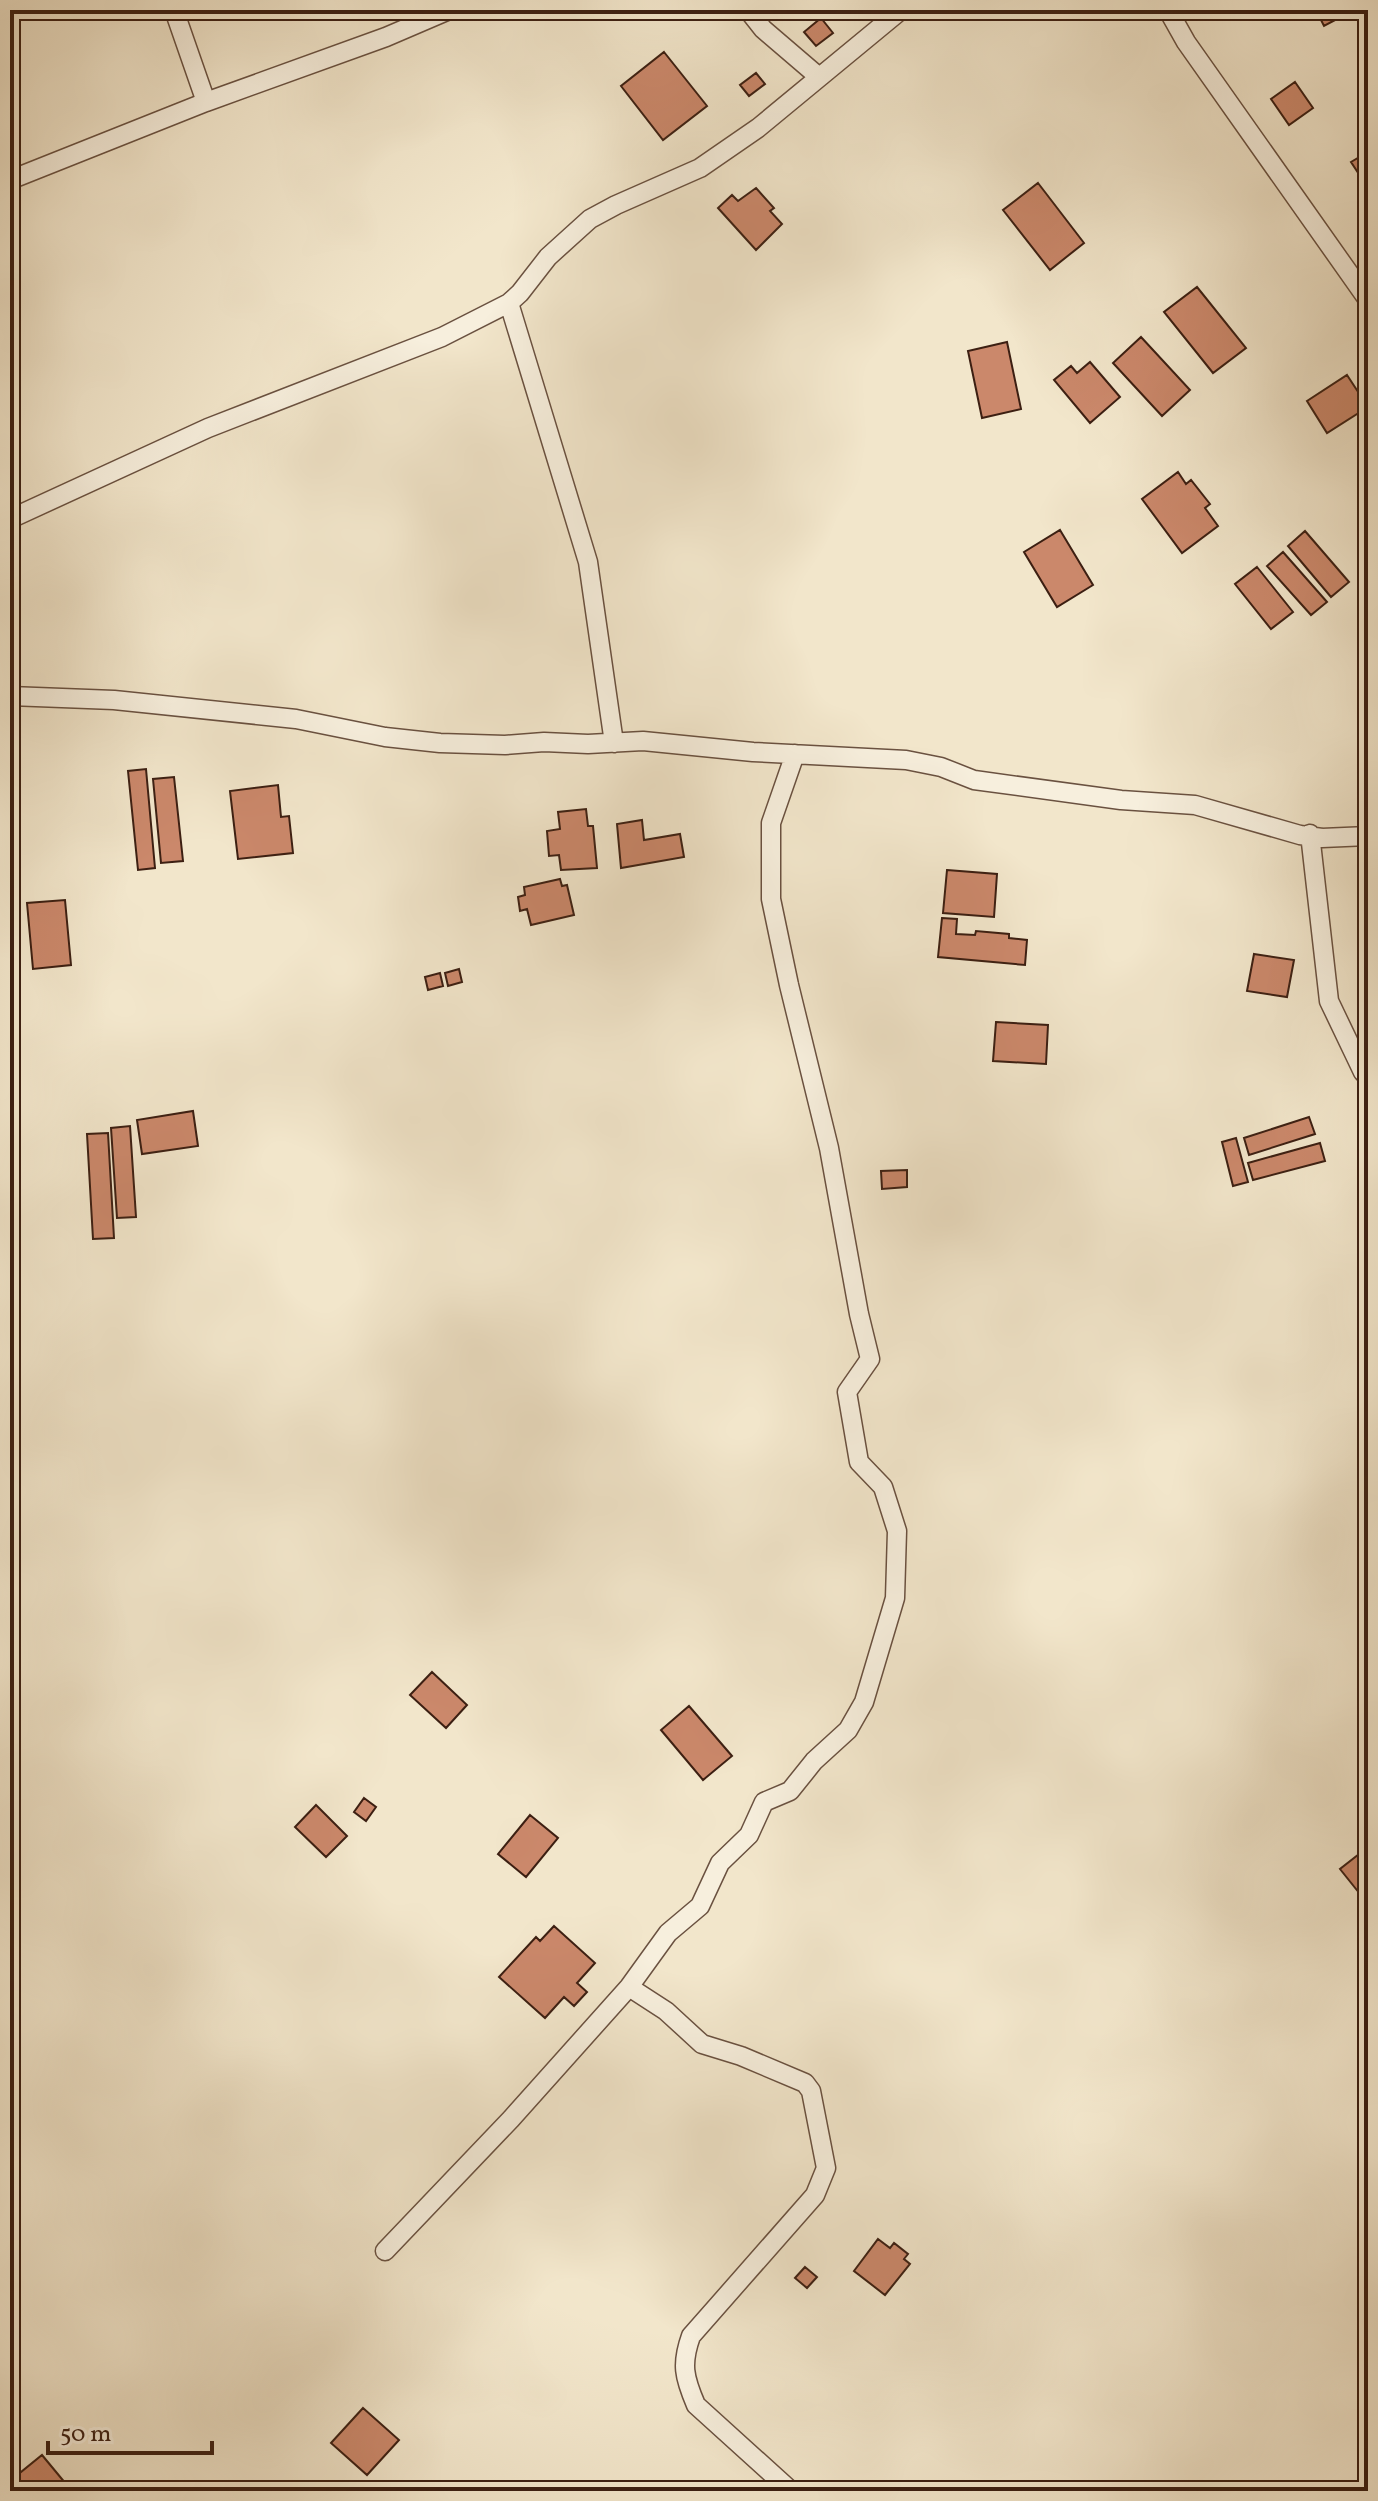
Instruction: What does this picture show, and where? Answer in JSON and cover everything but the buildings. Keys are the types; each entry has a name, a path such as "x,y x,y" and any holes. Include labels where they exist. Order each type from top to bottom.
{"street":[{"path":"174,10 206,102"},
{"path":"10,180 206,102 386,37 449,10"},
{"path":"748,10 771,37 819,77"},
{"path":"10,519 208,428 442,337 509,303 548,257 590,219 700,168 758,128 901,10"},
{"path":"1168,10 1186,42 1368,300"},
{"path":"509,303 588,562 614,743"},
{"path":"10,696 114,700 296,719 385,737 440,743 505,745 643,741 906,760 941,767 974,780 1121,800 1195,805 1270,828 1322,838 1368,836"},
{"path":"385,2251 511,2119 629,1987 668,1933 700,1906 720,1863 749,1835 764,1802 790,1791 814,1761 848,1730 864,1702 895,1598 897,1531 883,1487 859,1462 847,1392 870,1359 829,1148 771,899 771,823 795,754"},
{"path":"1310,834 1329,1001 1368,1077"},
{"path":"629,1987 666,2011 702,2044 741,2056 805,2083 811,2091 826,2168 823,2179 815,2195 691,2336 683,2359 696,2405 791,2491"}]}
